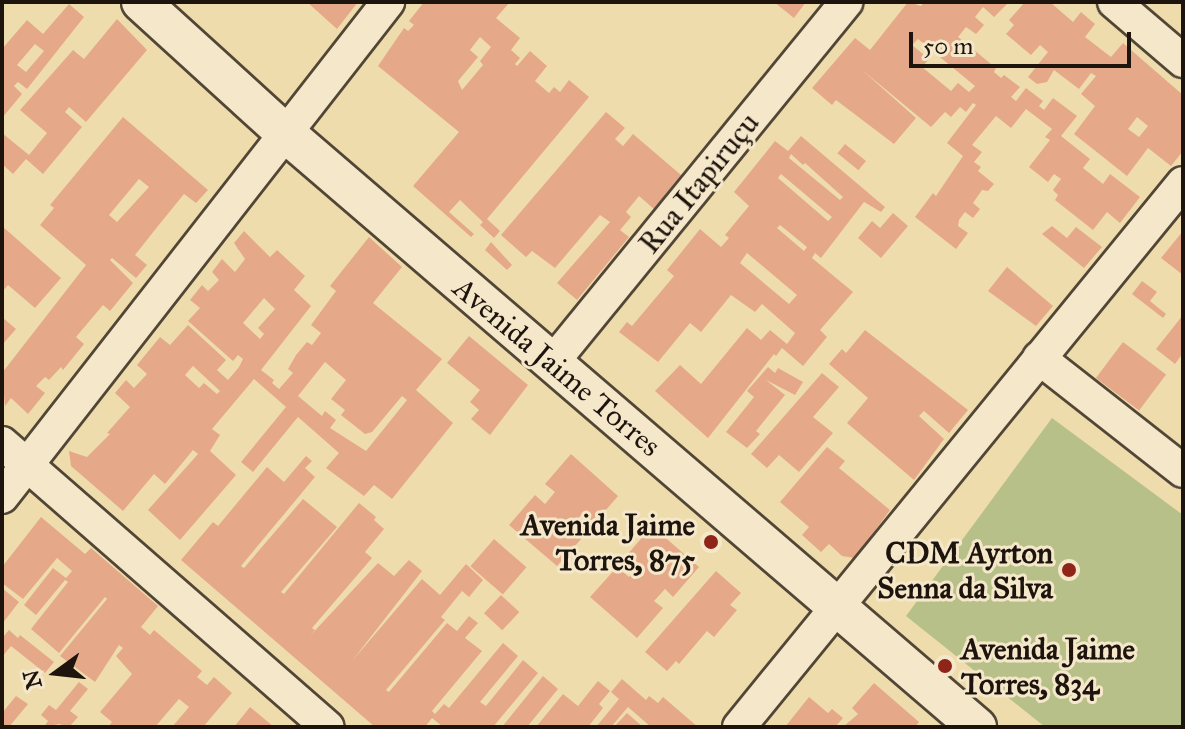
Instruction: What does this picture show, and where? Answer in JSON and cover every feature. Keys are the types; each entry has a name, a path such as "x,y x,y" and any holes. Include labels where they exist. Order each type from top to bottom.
{"street":[{"name":"Avenida Jaime Torres","path":"141,2 283,131 977,727"},
{"path":"2,497 283,131 388,2"},
{"name":"Rua Itapiruçu","path":"552,363 846,2"},
{"path":"1114,2 1183,61"},
{"path":"739,727 1183,183"},
{"path":"1039,358 1183,471"},
{"path":"2,443 327,727"}],"green space":[{"name":"CDM Ayrton Senna da Silva","path":"1052,418 1183,515 1183,727 1045,727 906,616"}],"building":[{"path":"307,2 358,2 337,29"},
{"path":"424,2 510,2 496,18 520,38 511,50 520,58 515,64 517,66 530,51 547,66 535,81 549,93 554,87 560,92 569,80 589,97 487,219 500,231 494,238 480,225 483,222 460,200 449,212 474,234 471,237 413,186 459,132 378,66 404,28 408,31 414,25 409,21","holes":["480,37 491,47 480,61 483,65 462,90 458,81 478,57 470,50"]},
{"path":"774,2 806,2 794,18"},
{"path":"908,2 921,6 924,2 1009,2 994,17 983,7 975,17 984,25 976,34 966,27 958,37 996,68 994,72 1001,78 1004,75 1020,87 1011,97 1016,101 1026,88 1043,101 1039,106 1044,110 1053,98 1077,116 1061,136 1090,159 1083,168 1103,184 1110,174 1140,197 1120,223 1107,212 1093,230 1055,200 1058,195 1053,190 1061,179 1054,174 1048,182 1029,167 1050,140 1045,137 1052,129 1026,109 1011,128 996,116 972,145 982,152 974,162 981,167 978,171 994,184 988,191 982,190 973,203 980,209 973,218 965,212 959,220 958,226 968,233 956,249 915,217 933,193 936,196 963,156 947,143 976,105 973,103 966,112 960,107 951,117 945,112 931,127 862,70 916,118 894,144 836,100 832,105 812,88 855,38 870,50","holes":["918,39 975,86 969,92 958,83 951,91 922,67 929,59 912,45"]},
{"path":"1025,2 1050,2 1073,22 1081,12 1095,24 1085,37 1111,57 1123,43 1183,95 1183,151 1171,166 1148,148 1127,176 1074,134 1095,106 1081,94 1096,76 1091,73 1079,89 1054,70 1047,82 1037,84 1028,77 1048,52 1040,45 1031,55 1006,34 1014,25 1009,20","holes":["1137,117 1148,126 1139,137 1128,129"]},
{"path":"69,4 84,17 27,89 18,82 14,86 22,94 2,118 2,49 27,20 43,34","holes":["35,44 44,51 26,72 17,65"]},
{"path":"117,19 147,50 86,122 69,107 65,112 82,127 43,174 26,159 13,174 2,164 2,133 29,155 47,133 20,110 73,50 84,59"},
{"path":"606,112 625,128 615,139 623,146 633,134 681,175 654,209 639,196 626,212 631,217 620,230 629,237 577,300 557,283 610,222 600,215 555,268 532,251 526,257 501,235"},
{"path":"123,117 208,190 196,203 184,194 135,255 147,265 136,278 112,258 110,260 133,283 110,311 103,305 76,337 84,344 63,370 61,367 49,380 45,377 36,386 45,393 28,414 11,398 5,406 2,373 86,265 40,225 54,208 50,205","holes":["139,179 149,187 117,222 109,215"]},
{"path":"801,136 885,207 881,212 864,202 821,258 815,253 812,258 853,292 820,330 827,337 803,366 782,348 776,356 774,354 708,438 655,391 680,365 701,384 747,328 761,340 770,330 787,344 795,333 762,304 755,312 731,295 701,332 690,323 658,362 619,332 627,322 632,326 674,276 667,270 700,229 721,247 729,238 725,235 749,206 734,192 775,141 788,151","holes":["791,154 803,165 805,163 843,197 840,200 789,158","781,174 832,217 828,221 778,178","780,225 807,247 804,251 777,228","747,253 797,295 789,304 740,263"]},
{"path":"845,144 866,161 858,170 837,153"},
{"path":"893,213 908,226 881,258 858,238 872,221 880,228"},
{"path":"2,226 61,278 35,308 8,285 2,292"},
{"path":"1052,226 1067,238 1076,227 1102,247 1084,268 1042,234"},
{"path":"244,231 270,257 277,250 305,276 294,290 311,306 261,370 274,380 272,383 279,389 293,373 288,369 296,355 307,342 312,345 321,333 311,325 336,291 330,286 369,237 402,267 373,303 442,359 416,390 453,423 392,499 374,485 364,496 326,468 339,453 298,417 253,472 241,462 286,407 254,379 212,429 220,435 210,451 236,475 180,540 148,510 198,454 193,450 165,484 154,474 123,511 71,466 69,451 87,457 110,434 107,433 130,407 115,393 126,380 134,388 147,374 137,365 160,337 170,345 188,325 226,360 217,370 228,380 239,367 243,359 238,355 233,361 188,321 200,308 190,300 202,285 208,291 219,280 212,272 222,259 235,272 245,259 234,243","holes":["264,298 275,309 258,328 264,334 260,339 243,323","325,362 346,380 331,399 345,410 341,415 365,434 372,432 402,396 407,400 366,451 330,428 336,420 325,411 322,416 298,396","193,366 220,391 217,394 204,383 199,388 185,375"]},
{"path":"1183,231 1183,275 1161,258"},
{"path":"491,242 512,265 507,270 485,250"},
{"path":"1007,267 1053,306 1036,326 988,291"},
{"path":"1142,281 1157,292 1150,301 1166,314 1163,318 1132,294"},
{"path":"1183,315 1183,353 1175,364 1156,349"},
{"path":"2,317 16,329 2,345"},
{"path":"865,330 968,410 949,433 924,411 919,416 944,439 914,480 847,423 868,398 829,364 842,349 846,353"},
{"path":"469,336 528,385 490,435 471,419 479,410 470,402 480,390 447,363"},
{"path":"1123,342 1166,374 1139,410 1096,378"},
{"path":"768,367 775,373 778,368 803,382 795,395 766,380 785,395 756,431 760,434 747,448 726,432 754,397 747,391"},
{"path":"822,373 839,387 813,417 833,433 799,472 779,455 767,468 751,454"},
{"path":"827,447 845,461 839,468 890,510 855,558 842,556 829,544 821,552 802,535 809,527 780,502"},
{"path":"571,454 618,496 593,525 581,515 570,528 582,538 557,566 509,525 535,495 545,504 555,492 545,484"},
{"path":"306,456 312,461 305,468 315,477 241,566 244,568 303,499 337,527 281,592 284,594 359,503 376,517 374,520 384,529 365,552 372,558 312,628 315,630 308,638 378,563 394,576 409,560 422,571 352,661 422,579 440,595 466,564 483,580 469,597 462,591 441,617 445,620 386,690 389,692 447,623 457,631 469,616 478,623 465,638 482,651 432,711 435,714 444,704 449,708 503,643 518,656 480,702 486,706 523,660 538,673 493,727 443,727 432,718 425,727 375,727 181,560 213,522 218,526 267,467 284,482"},
{"path":"41,517 85,554 91,548 158,606 141,627 150,635 154,630 202,671 197,677 207,685 214,677 232,693 203,727 172,727 189,707 179,699 155,727 108,727 112,722 100,712 132,674 116,656 123,648 119,645 95,682 60,656 107,599 105,597 59,653 31,629 68,582 65,580 36,615 24,605 53,568 66,578 72,571 57,558 23,599 2,583 2,567"},
{"path":"652,526 699,567 673,597 665,589 654,601 663,608 637,638 590,597 617,567 629,577 639,566 626,556"},
{"path":"494,539 526,567 503,594 470,566"},
{"path":"716,571 741,593 730,605 737,610 714,637 707,631 679,664 676,661 667,671 645,652"},
{"path":"2,588 19,602 2,624"},
{"path":"501,595 519,612 502,630 484,613"},
{"path":"9,630 54,662 45,673 11,646 2,657 2,638"},
{"path":"543,676 558,689 527,727 502,727"},
{"path":"622,679 646,700 649,696 658,703 663,697 698,727 651,727 628,707 611,727 596,727 619,699 611,692"},
{"path":"598,681 610,691 599,704 603,708 588,727 536,727 563,694 578,706"},
{"path":"79,682 88,689 70,711 78,717 69,727 59,724 44,727 48,721 41,715 49,705 56,710"},
{"path":"874,683 919,722 915,727 843,727 858,714 852,708"},
{"path":"16,696 28,704 9,727 2,727 2,713"},
{"path":"809,697 828,713 832,709 843,718 835,727 785,727"},
{"path":"250,707 274,727 234,727"},
{"path":"627,713 643,727 614,727"}],"place":[{"name":"Avenida Jaime Torres, 875","path":"711,542"},
{"name":"CDM Ayrton Senna da Silva","path":"1069,570"},
{"name":"Avenida Jaime Torres, 834","path":"945,666"}]}
